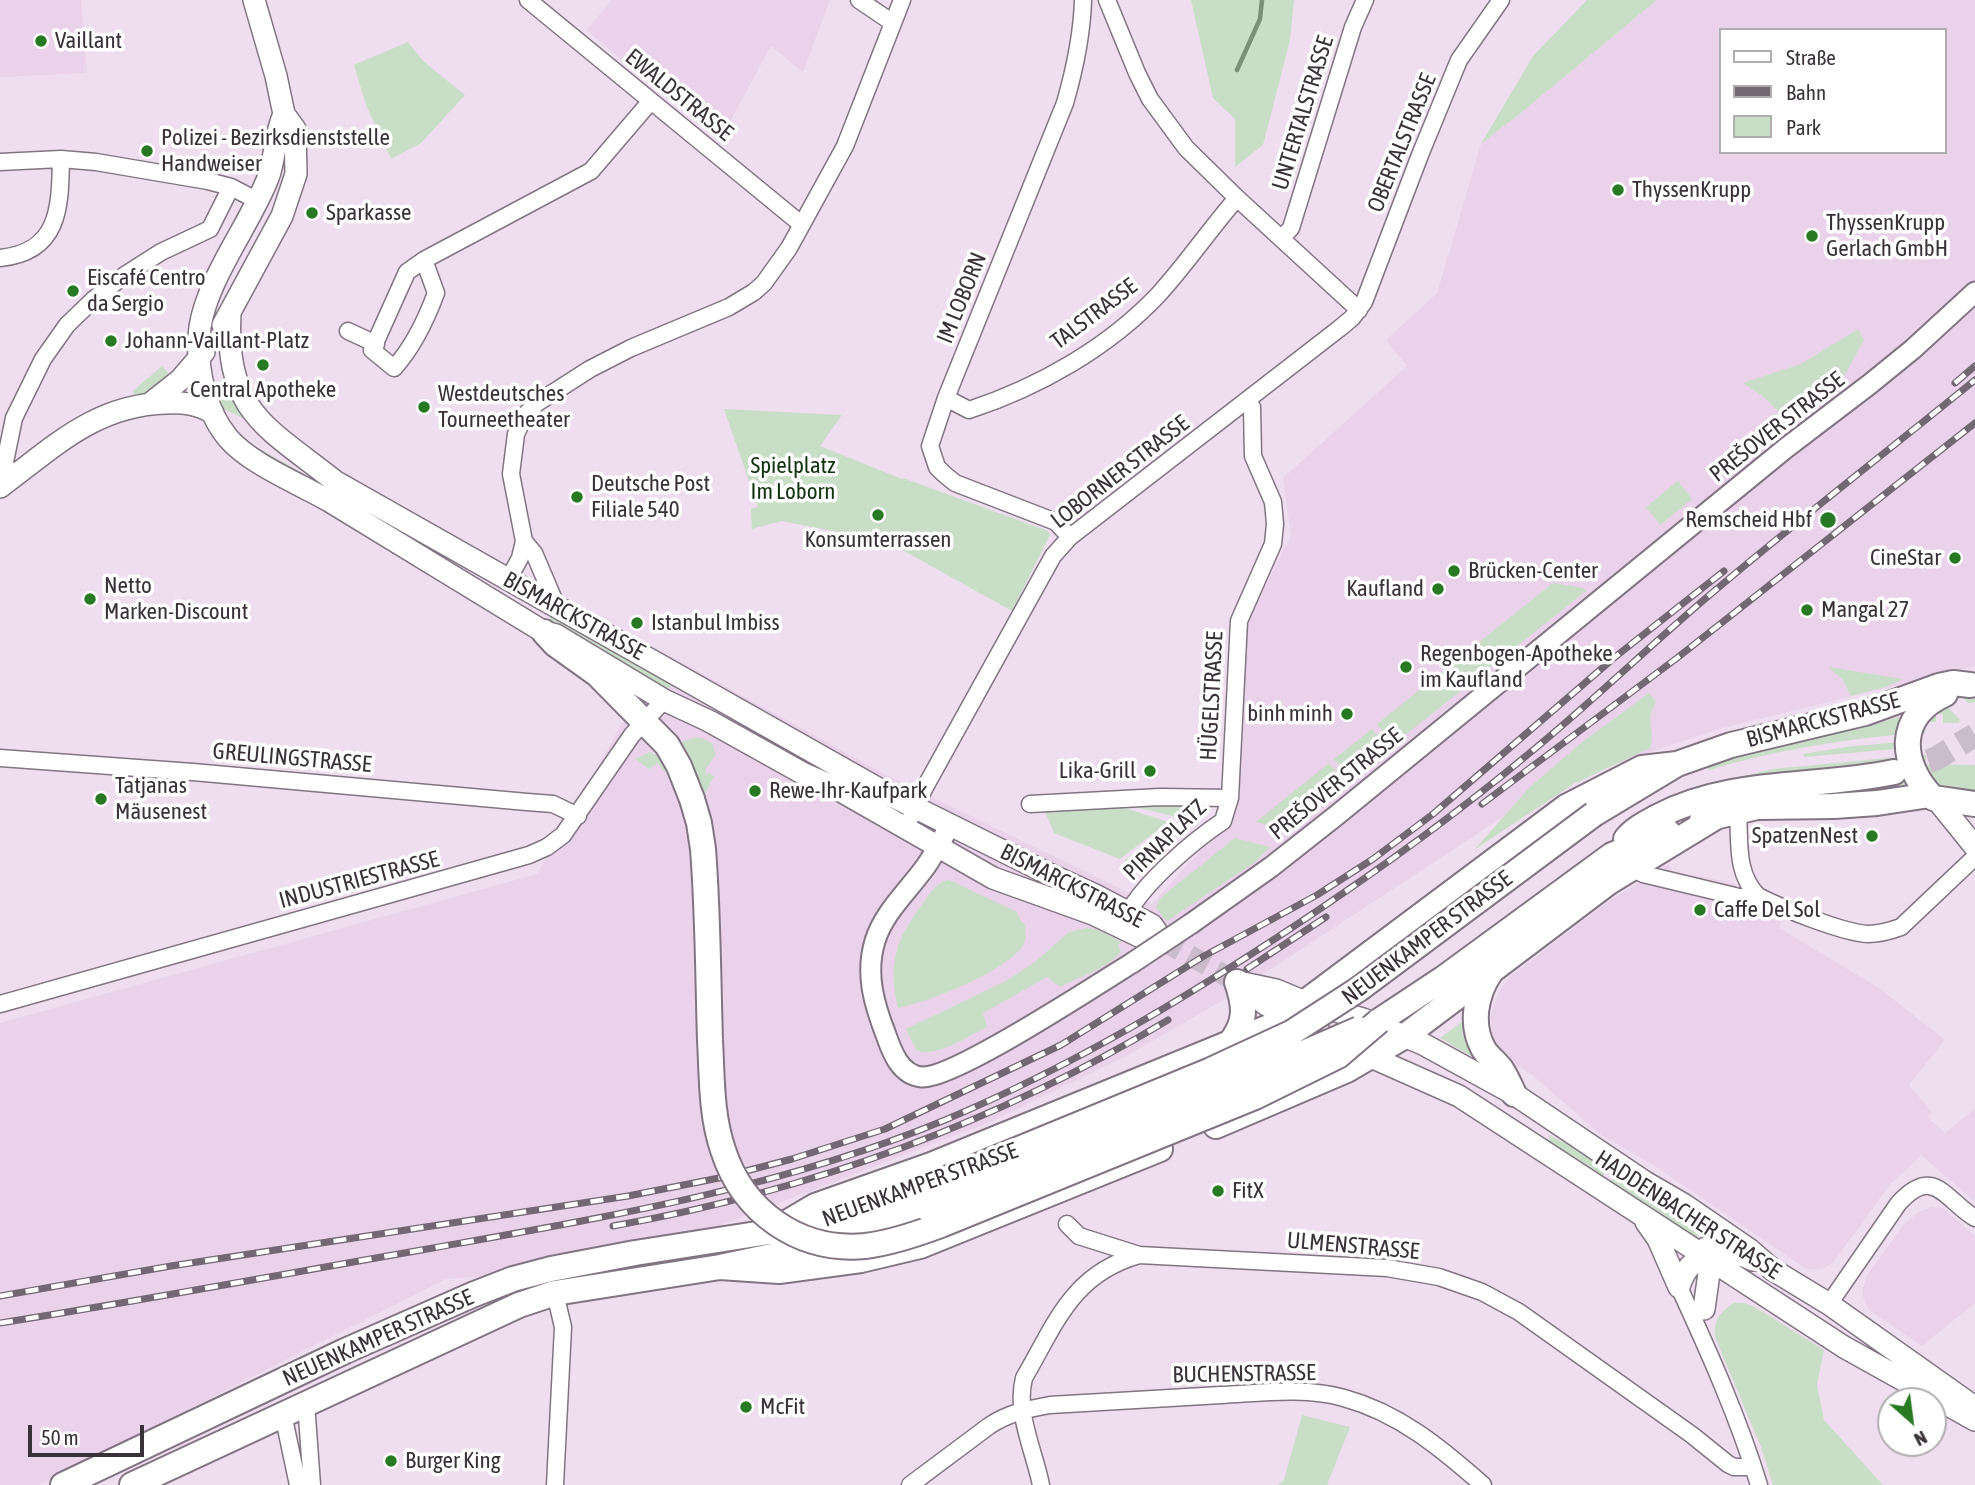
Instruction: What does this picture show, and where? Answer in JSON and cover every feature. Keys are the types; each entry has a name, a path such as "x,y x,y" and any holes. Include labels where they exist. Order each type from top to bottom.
{"main road":[{"path":"151,403 180,380 230,314 282,216 293,186 297,158 295,129 284,114 254,0"},
{"name":"BISMARCKSTRASSE","path":"230,314 229,341 234,376 248,406 271,432 336,482 914,808 1128,912 1152,926 1162,940 1143,938 1093,914 993,878 709,721 664,700 556,635 544,632 493,603 344,510 241,452 226,435 213,413 204,386 198,359 200,326 212,288 258,201 271,170 276,132 284,114"},
{"path":"248,278 245,263 265,223 263,206 258,201"},
{"path":"5,484 93,420 122,408 151,403 187,403 213,413"},
{"path":"493,603 508,580"},
{"path":"544,632 555,644 597,674 644,720 673,754 692,799 703,849 712,1089 719,1137 734,1176 755,1206 788,1231 814,1241 866,1246 941,1225 1255,1097 1338,1056 1379,1021"},
{"path":"1973,684 1927,703 1916,713 1911,723 1907,746 1912,769 1975,847"},
{"name":"BISMARCKSTRASSE","path":"1677,764 1731,745 1865,713 1939,685 1973,684"},
{"path":"664,700 680,692 712,707 735,709"},
{"path":"771,1232 815,1206 931,1165 1276,1024 1566,807 1642,768 1677,764"},
{"name":"NEUENKAMPER STRASSE","path":"132,1485 519,1305 555,1293 720,1267 810,1248 926,1199 1291,1033 1359,989 1594,814 1677,764"},
{"path":"720,1267 779,1271 861,1260 920,1246 1268,1105 1370,1057 1405,1036 1491,972 1587,898 1622,862 1632,832 1639,827 1703,799 1770,785 1865,778 1894,772"},
{"path":"1728,813 1757,807 1867,804 1933,797 1975,804"},
{"name":"NEUENKAMPER STRASSE","path":"62,1485 395,1329 513,1279 635,1253 771,1232 926,1199 1248,1077 1379,1021 1622,862 1686,824 1728,813"},
{"path":"1491,972 1479,995 1476,1024 1482,1047 1501,1069 1514,1094"},
{"path":"1230,1043 1241,1027 1244,1016 1237,982 1276,990 1297,1009 1370,1057"},
{"path":"1297,1009 1351,1015 1405,1036"},
{"name":"HADDENBACHER STRASSE","path":"1405,1036 1514,1094 1645,1182 1683,1204 1750,1250 1767,1266 1829,1304 1975,1407"},
{"name":"HADDENBACHER STRASSE","path":"1370,1057 1459,1096 1844,1347 1975,1420"},
{"path":"1683,1204 1704,1234 1709,1273 1704,1309"},
{"path":"1641,1214 1658,1239 1679,1287"},
{"path":"1679,1287 1689,1265 1717,1252 1733,1252 1767,1266"},
{"path":"1704,1309 1723,1294 1747,1285"},
{"path":"1813,1327 1829,1304"},
{"path":"1844,1347 1852,1343 1869,1344 1888,1354 1901,1354"},
{"path":"287,1379 306,1403"},
{"path":"283,1414 287,1379"}],"street":[{"name":"EWALDSTRASSE","path":"528,0 801,225"},
{"path":"859,0 893,23"},
{"path":"508,580 520,558 524,541 511,474 516,434 525,415 537,403 590,369 631,348 729,307 754,292 774,270 828,180 845,146 902,0"},
{"name":"IM LOBORN","path":"1069,537 1056,522 955,483 937,467 930,446 946,398 1061,114 1077,62 1083,0"},
{"path":"1107,0 1150,99 1186,148 1359,310"},
{"name":"UNTERTALSTRASSE","path":"1282,238 1291,228 1353,27 1365,0"},
{"name":"OBERTALSTRASSE","path":"1359,310 1459,60 1501,0"},
{"path":"424,260 436,293 408,353 394,368 372,350 407,272 424,260 591,171 650,102"},
{"path":"0,162 61,159 105,163 208,181 231,187 258,201"},
{"path":"0,258 13,257 32,248 54,226 59,208 61,159"},
{"path":"5,484 7,442 14,418 34,374 67,325 125,275 161,252 210,229 231,187"},
{"name":"TALSTRASSE","path":"946,398 969,410 991,403 1063,368 1097,346 1135,317 1158,294 1237,198"},
{"name":"PREŠOVER STRASSE","path":"950,825 887,916 872,954 870,979 875,1006 893,1052 902,1067 911,1074 932,1076 982,1053 1132,963 1271,867 1786,448 1913,349 1975,292"},
{"name":"LOBORNER STRASSE","path":"908,829 914,808 1053,556 1069,537 1340,328 1359,310"},
{"path":"348,331 376,344"},
{"name":"HÜGELSTRASSE","path":"1230,798 1239,621 1273,544 1275,524 1273,502 1252,456 1252,407 1247,400"},
{"path":"524,541 534,553 557,607"},
{"name":"INDUSTRIESTRASSE","path":"0,1004 517,860 554,842 578,816 644,720 664,700"},
{"name":"GREULINGSTRASSE","path":"0,758 540,803 561,807 578,816"},
{"path":"1030,804 1160,797 1230,798"},
{"name":"PIRNAPLATZ","path":"1128,912 1142,892 1204,834 1223,821 1230,798"},
{"path":"1728,813 1742,873 1747,885 1758,896"},
{"path":"1622,862 1643,874 1739,897 1758,896 1847,930 1867,934 1886,933 1901,927 1975,857"},
{"path":"1829,1304 1898,1204 1910,1192 1931,1186 1943,1190 1975,1218"},
{"name":"ULMENSTRASSE","path":"1067,1224 1079,1236 1139,1255 1387,1268 1439,1277 1482,1292 1519,1312 1692,1435 1728,1464 1753,1467"},
{"path":"1041,1485 1023,1410 1024,1378 1073,1295 1089,1279 1108,1266 1139,1255"},
{"path":"1679,1287 1702,1335 1746,1444 1759,1485"},
{"path":"555,1293 563,1327 555,1485"},
{"path":"1702,1335 1704,1309"},
{"name":"BUCHENSTRASSE","path":"910,1485 1002,1417 1023,1410 1051,1405 1269,1393 1309,1393 1342,1397 1393,1418 1424,1435 1483,1485"},
{"path":"306,1403 312,1485"},
{"path":"283,1414 298,1485"}],"shaded area":[{"name":"Vaillant","path":"0,0 81,0 87,73 0,77"},
{"path":"612,0 830,0 803,72 771,46 720,140 586,30"},
{"path":"1657,0 1975,0 1975,666 1719,729 1550,786 1227,998 1128,1055 993,1121 612,1267 446,1279 38,1485 0,1485 0,1023 537,874 661,651 888,776 1152,904 1223,825 1227,744 1248,619 1291,536 1283,478 1407,366 1386,340 1437,293 1481,144"},
{"path":"1668,864 1672,871 1733,883 1753,901 1782,917 1779,928 1879,988 1945,1040 1909,1085 1932,1112 1927,1117 1945,1133 1975,1109 1975,1202 1921,1155 1888,1187 1833,1263 1820,1270 1806,1269 1655,1166 1601,1135 1532,1075 1509,1060 1493,1040 1490,1017 1500,989 1511,976 1602,906"},
{"path":"1931,1207 1943,1208 1975,1236 1975,1303 1922,1346 1869,1310 1863,1297 1863,1288 1867,1275 1904,1224 1919,1212"}],"green space":[{"path":"1191,0 1294,0 1290,40 1263,145 1235,167 1235,119 1213,98"},
{"path":"1587,0 1657,0 1481,144 1533,56"},
{"path":"408,42 423,61 465,95 421,143 391,159 366,105 354,65"},
{"path":"1858,329 1864,340 1837,389 1793,419 1785,418 1764,397 1743,383 1801,364"},
{"path":"162,366 173,379 153,396 133,394 133,391"},
{"path":"227,383 244,419 220,407 213,388"},
{"name":"Spielplatz Im Loborn","path":"724,409 842,415 820,446 902,479 1048,531 1050,535 1012,611 879,537 872,551 843,533 782,521 752,529 751,509 758,507"},
{"path":"260,449 465,565 463,568"},
{"path":"1678,481 1692,499 1660,525 1646,507"},
{"path":"1553,583 1583,588 1586,591 1394,744 1377,724"},
{"path":"554,615 676,686 662,689 543,623"},
{"path":"1828,667 1903,679 1886,687 1851,696 1842,679"},
{"path":"1649,693 1656,702 1650,720 1650,748 1575,783 1474,850 1530,787 1581,743"},
{"path":"1975,695 1975,702 1968,703 1963,698 1957,699 1948,707 1960,720 1959,723 1943,723 1943,714 1936,714 1936,722 1925,722 1925,734 1921,732 1922,716 1954,698"},
{"path":"1899,717 1901,721 1898,732 1894,735 1801,748 1709,770 1707,766 1730,758"},
{"path":"1372,729 1390,749 1351,781 1334,759"},
{"path":"693,738 712,743 716,754 705,770 705,776 709,773 714,776 702,800 675,744"},
{"path":"1895,743 1895,749 1804,757 1803,754 1846,747"},
{"path":"650,752 662,759 673,782 658,763 649,769 635,759"},
{"path":"1926,755 1926,764 1975,765 1975,792 1945,787 1933,780 1915,756"},
{"path":"1897,757 1908,784 1893,787 1896,784 1716,783 1773,769"},
{"path":"1329,763 1343,780 1282,829 1256,822"},
{"path":"1203,804 1190,820 1135,807"},
{"path":"1119,806 1168,822 1120,859 1054,833 1044,809"},
{"path":"1171,822 1184,826 1145,869 1124,861"},
{"path":"1235,838 1270,847 1254,863 1165,920 1156,907 1160,898"},
{"path":"949,880 1017,912 1025,925 1025,941 1018,952 988,973 947,992 898,1008 894,963 901,938 933,890"},
{"path":"1096,929 1122,942 1118,946 1121,951 1109,963 1060,987 1047,977 983,1013 987,1027 944,1048 917,1051 906,1029 1006,981 1035,962 1069,932"},
{"path":"1470,1016 1478,1060 1440,1038"},
{"path":"1550,1136 1578,1149 1608,1168 1600,1181 1546,1145"},
{"path":"1616,1173 1691,1225 1703,1243 1608,1186"},
{"path":"1734,1303 1745,1303 1758,1309 1824,1350 1817,1385 1824,1420 1883,1485 1773,1485 1761,1447 1715,1337 1718,1317"},
{"path":"1302,1415 1350,1427 1327,1485 1277,1485 1284,1480"}],"waterway":[{"path":"1237,70 1260,19 1262,0"}],"tunnel":[{"path":"1894,772 1935,759 1975,735"},
{"path":"1162,940 1237,982"}],"railway":[{"path":"1955,383 1975,366"},
{"path":"0,1323 498,1236 693,1198 757,1182 883,1144 992,1099 1127,1030 1213,978 1299,923 1415,842 1526,756 1744,566 1975,380"},
{"path":"1482,804 1677,658 1975,423"},
{"path":"0,1296 171,1266 628,1196 719,1178 792,1159 885,1129 1061,1045 1204,956 1317,895 1373,859 1433,814 1615,657 1724,571"},
{"path":"1247,969 1326,917"},
{"path":"613,1226 759,1194 900,1148 1036,1091 1168,1020"}],"place":[{"name":"Vaillant","path":"41,41"},
{"name":"Polizei - Bezirksdienststelle Handweiser","path":"147,151"},
{"name":"ThyssenKrupp","path":"1618,190"},
{"name":"Sparkasse","path":"312,213"},
{"name":"ThyssenKrupp Gerlach GmbH","path":"1812,236"},
{"name":"Eiscafé Centro da Sergio","path":"73,291"},
{"name":"Johann-Vaillant-Platz","path":"111,341"},
{"name":"Central Apotheke","path":"263,365"},
{"name":"Westdeutsches Tourneetheater","path":"424,407"},
{"name":"Deutsche Post Filiale 540","path":"577,497"},
{"name":"Konsumterrassen","path":"878,515"},
{"name":"Remscheid Hbf","path":"1828,520"},
{"name":"CineStar","path":"1955,558"},
{"name":"Brücken-Center","path":"1454,571"},
{"name":"Kaufland","path":"1438,589"},
{"name":"Netto Marken-Discount","path":"90,599"},
{"name":"Mangal 27","path":"1807,610"},
{"name":"Istanbul Imbiss","path":"637,623"},
{"name":"Regenbogen-Apotheke im Kaufland","path":"1406,667"},
{"name":"binh minh","path":"1347,714"},
{"name":"Lika-Grill","path":"1150,771"},
{"name":"Rewe-Ihr-Kaufpark","path":"755,791"},
{"name":"Tatjanas Mäusenest","path":"101,799"},
{"name":"SpatzenNest","path":"1872,836"},
{"name":"Caffe Del Sol","path":"1700,910"},
{"name":"FitX","path":"1218,1191"},
{"name":"McFit","path":"746,1407"},
{"name":"Burger King","path":"391,1461"}]}
